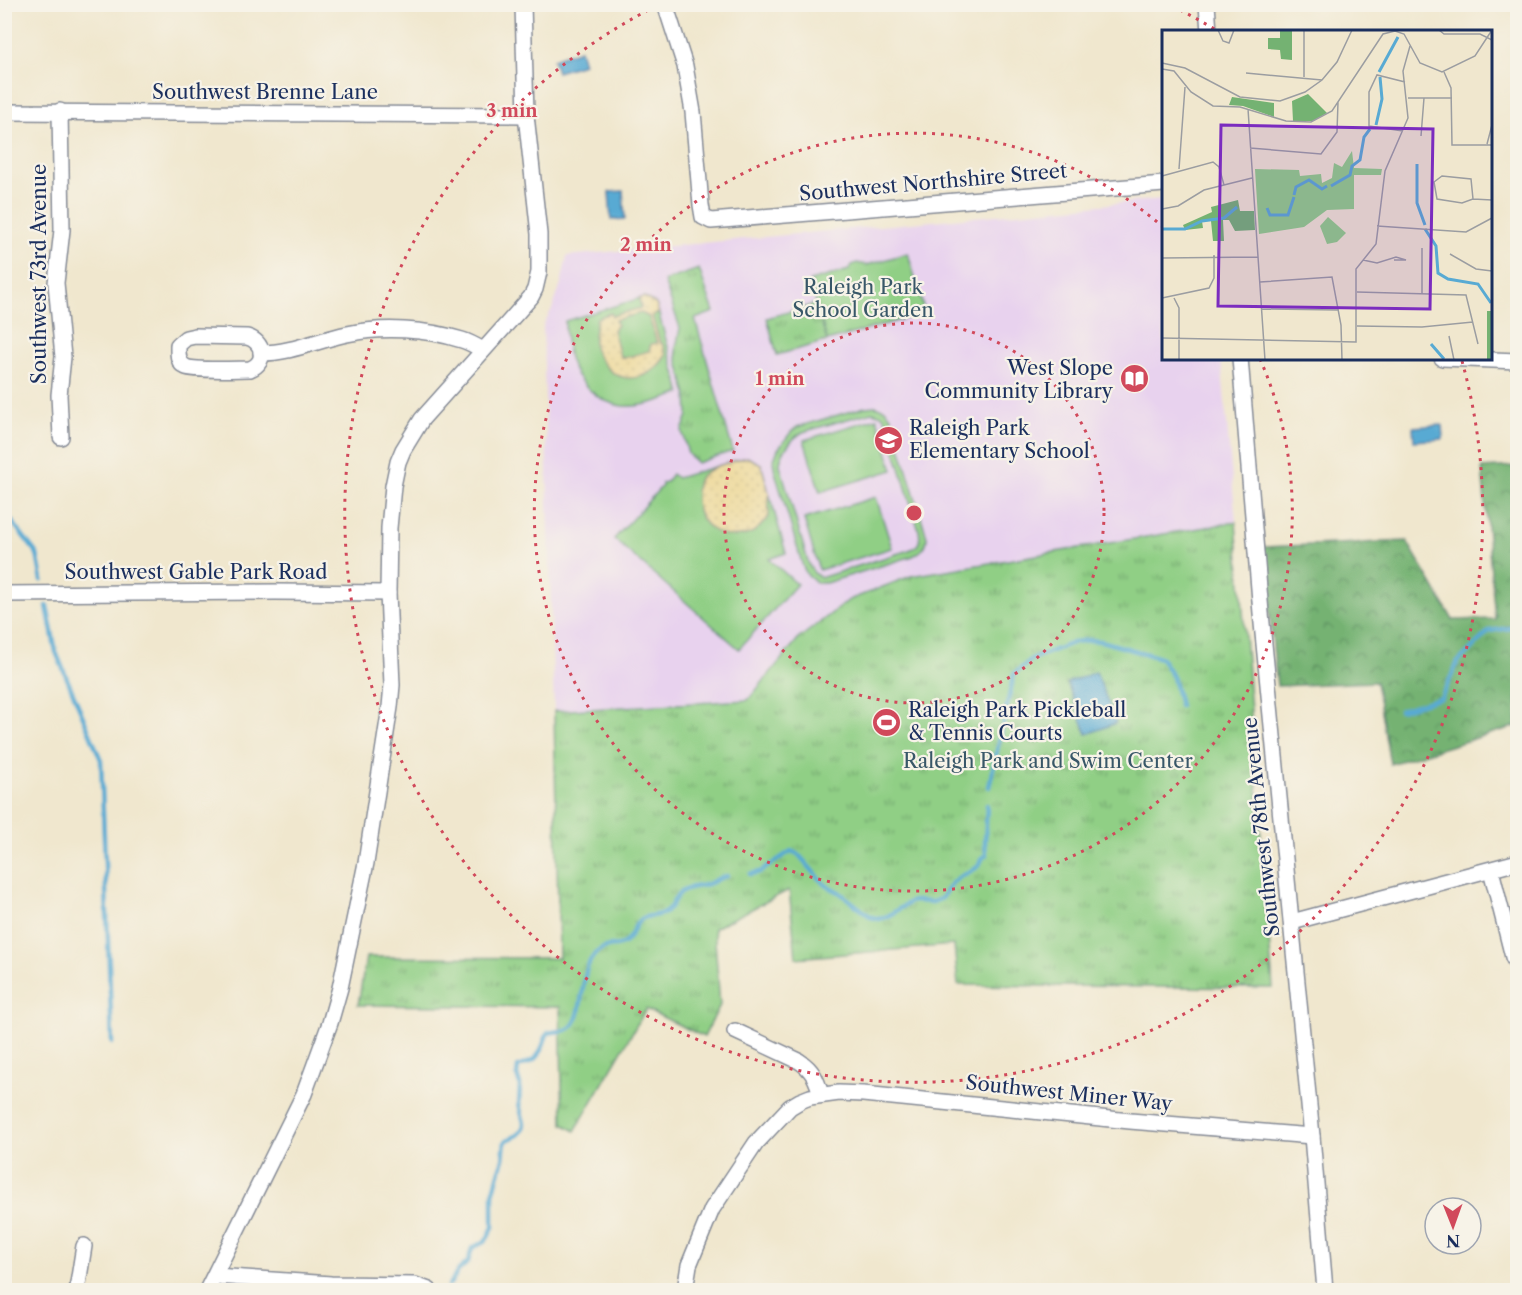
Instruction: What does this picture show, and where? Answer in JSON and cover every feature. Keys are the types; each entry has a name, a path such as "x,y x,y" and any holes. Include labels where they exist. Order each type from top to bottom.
{"street":[{"path":"207,1290 304,1094 318,1059 340,988 366,863 390,707 392,685 388,593 389,528 398,462 422,419 531,297 538,281 539,234 526,115 523,4"},
{"name":"Southwest Northshire Street","path":"665,4 686,66 693,112 701,205 703,217 711,222 1162,184"},
{"path":"1207,4 1209,30"},
{"name":"Southwest 73rd Avenue","path":"60,111 62,230 56,283 63,357 59,395 60,437"},
{"name":"Southwest Brenne Lane","path":"4,112 526,115"},
{"path":"261,353 282,352 348,333 387,330 437,334 463,340 483,350"},
{"path":"195,336 247,337 259,343 261,353 260,362 250,369 186,367 177,354 178,345 182,341 195,336"},
{"name":"Southwest 78th Avenue","path":"1240,360 1325,1290"},
{"path":"1492,360 1518,361"},
{"name":"Southwest Gable Park Road","path":"4,594 388,593"},
{"path":"1292,922 1518,862"},
{"path":"1491,870 1513,957 1518,967"},
{"path":"735,1031 806,1066 814,1075 821,1095"},
{"name":"Southwest Miner Way","path":"685,1290 689,1264 712,1209 756,1143 790,1107 810,1097 839,1093 863,1094 1130,1121 1312,1136"},
{"path":"77,1290 84,1246"},
{"path":"215,1276 331,1284 415,1285 429,1290"}],"shaded area":[{"name":"Raleigh Park Elementary School","path":"1162,199 1162,360 1221,360 1236,522 910,576 849,600 798,639 748,700 554,711 543,326 561,284 567,256"}],"green space":[{"name":"Raleigh Park School Garden","path":"908,253 925,313 827,341 810,281 849,270 857,263 867,265"},
{"path":"699,269 714,312 695,319 733,451 697,463 688,454 682,431 688,415 687,395 676,348 680,328 664,281"},
{"path":"644,297 656,304 681,393 644,405 613,404 596,395 576,374 568,353 565,321"},
{"path":"816,304 827,341 777,355 767,318"},
{"path":"875,406 885,409 891,416 927,537 926,543 913,556 826,583 817,583 808,576 803,567 773,462 778,449 797,427","holes":["872,412 885,418 920,538 915,547 909,550 823,577 818,576 809,565 780,465 782,456 791,442 803,432"]},
{"path":"877,418 893,470 820,492 804,440"},
{"path":"747,457 761,464 786,553 769,559 797,584 739,649 614,539 672,474 677,478"},
{"path":"1517,466 1517,726 1390,764 1376,682 1277,686 1263,547 1407,541 1453,620 1495,619 1482,468"},
{"path":"876,497 892,548 819,570 804,519"},
{"name":"Raleigh Park and Swim Center","path":"1236,522 1273,988 958,985 954,945 796,958 789,890 714,928 720,1005 704,1037 646,1009 575,1131 563,1124 560,1007 358,1005 366,957 559,958 554,711 748,700 798,639 849,600 911,576"}],"sand":[{"path":"644,297 656,304 659,313 652,316 666,355 653,370 645,375 628,378 611,371 600,359 594,347 594,332 597,318 641,308 639,298","holes":["641,313 649,317 657,343 651,344 649,351 624,358 620,356 613,330 617,325 615,320"]},
{"path":"747,457 761,464 770,496 768,496 769,516 749,534 729,536 711,529 705,522 697,505 696,488 700,477 710,470"}],"water":[{"path":"580,50 584,64 557,72 553,59"},
{"path":"623,191 625,219 611,220 609,192"},
{"path":"1442,425 1443,439 1414,441 1413,427"},
{"path":"1096,672 1116,723 1087,734 1067,683"}],"waterway":[{"path":"4,511 37,554 42,580"},
{"path":"47,606 56,652 101,760 112,1043"},
{"path":"1400,710 1441,698 1458,662 1489,631 1518,627"},
{"path":"989,787 1014,674 1032,659 1075,642 1089,640 1101,641 1161,658 1173,677 1180,706"},
{"path":"750,874 760,872 791,851 798,854 824,884 839,892 871,917 879,919 910,902 933,902 942,898 952,883 979,865 986,855 987,805"},
{"path":"449,1285 458,1271 468,1262 472,1248 484,1242 493,1227 493,1194 503,1159 505,1141 523,1130 524,1123 519,1104 518,1067 535,1058 548,1033 563,1031 575,1023 585,975 592,958 600,949 624,943 643,918 666,912 683,890 706,885 727,876"}],"place":[{"name":"West Slope Community Library","path":"1134,379"},
{"name":"Raleigh Park Elementary School","path":"888,440"},
{"name":"Raleigh Park Pickleball & Tennis Courts","path":"887,722"}]}
